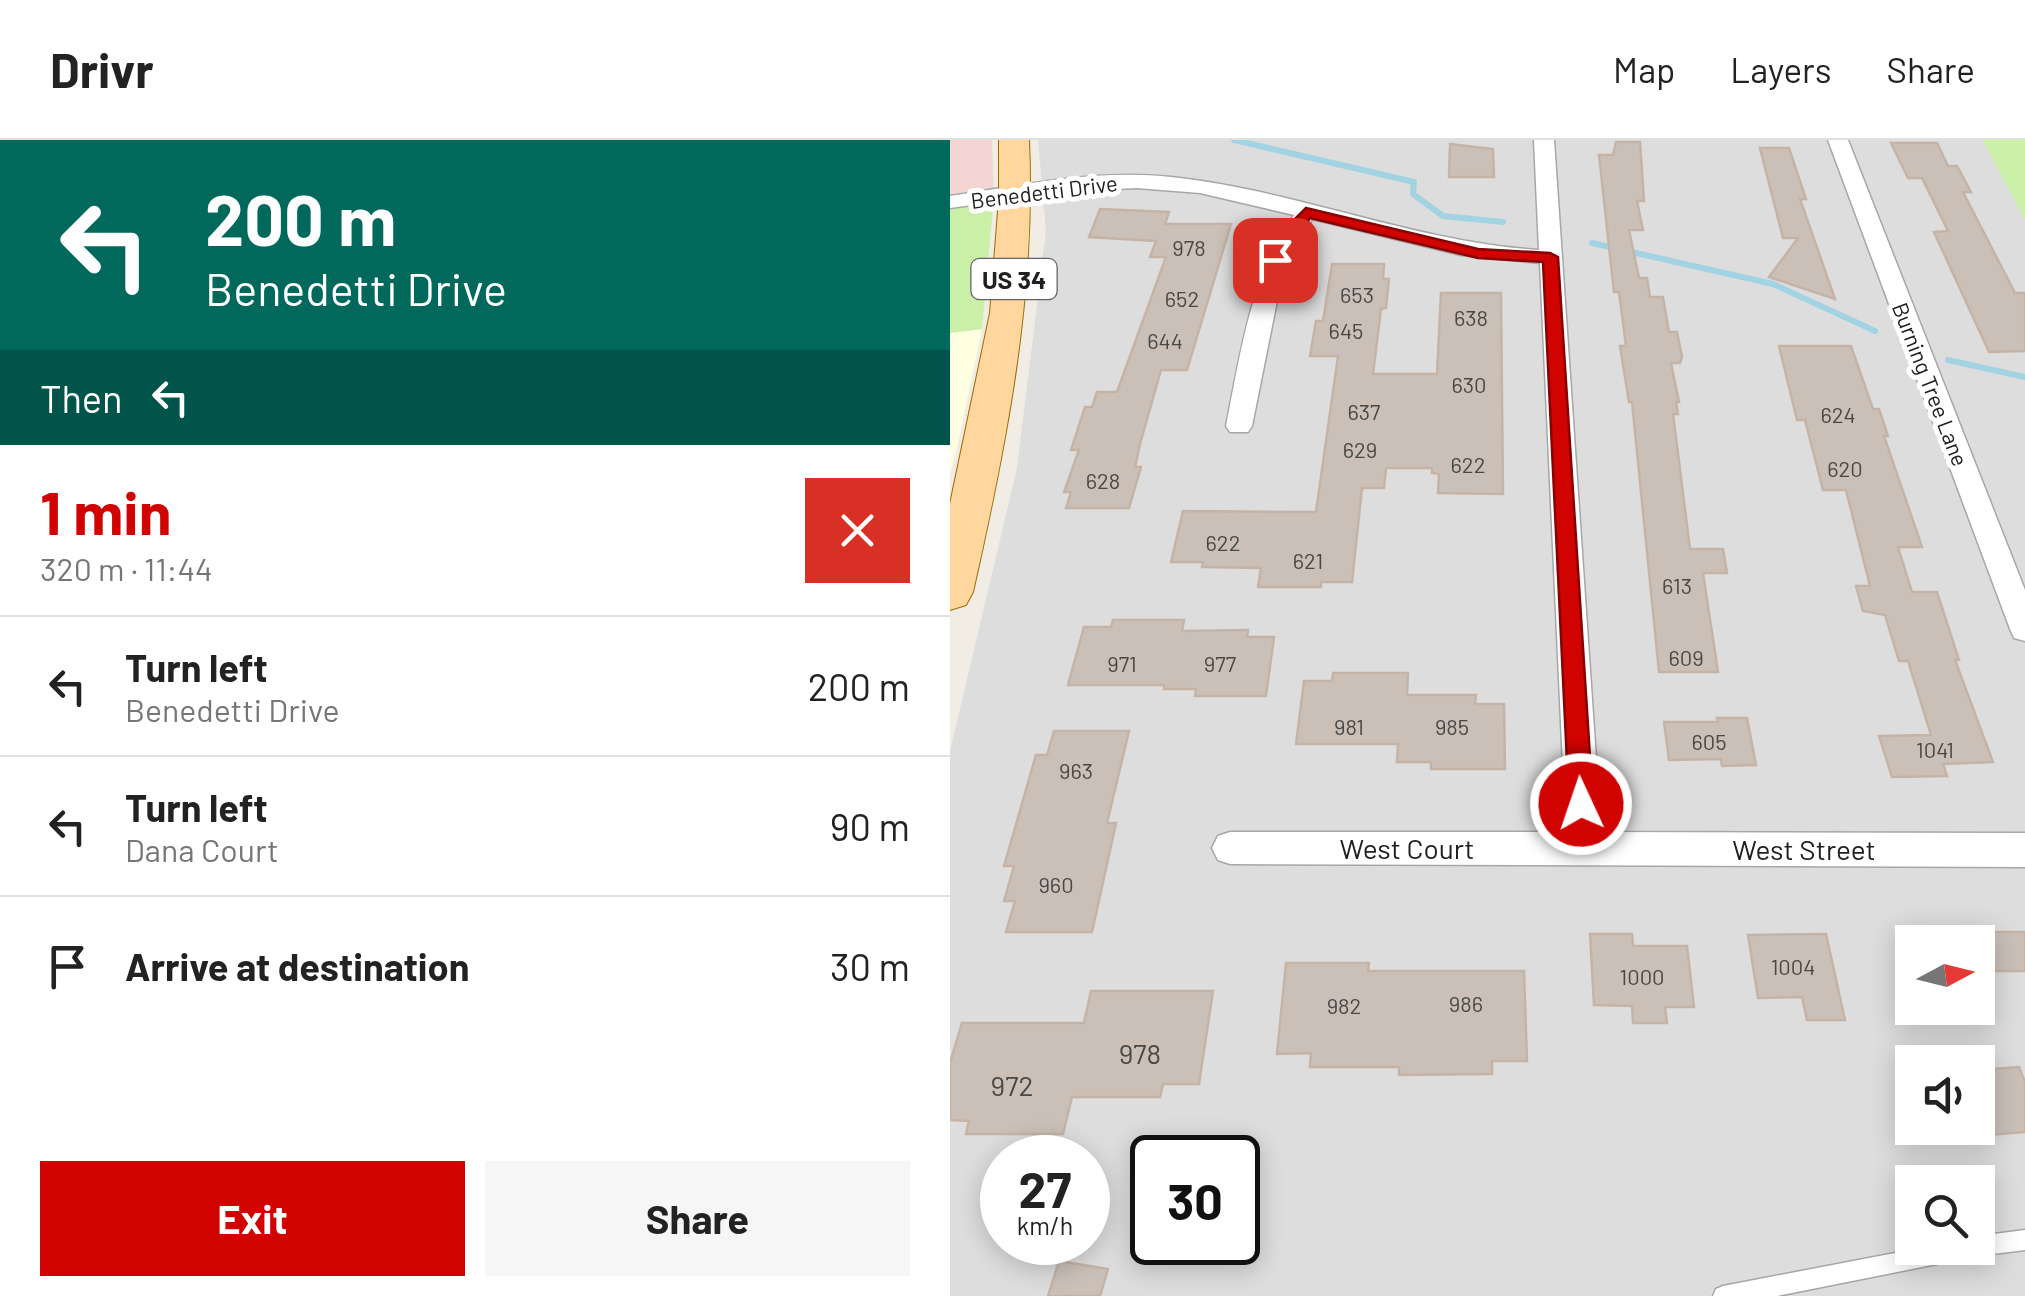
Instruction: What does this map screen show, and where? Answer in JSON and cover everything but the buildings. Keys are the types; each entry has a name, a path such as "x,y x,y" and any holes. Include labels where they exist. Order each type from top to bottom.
{"main road":[{"name":"US 34","path":"950,592 1002,365 1014,278 1014,140"}],"street":[{"path":"1544,140 1584,848"},
{"name":"Burning Tree Lane","path":"1838,140 2025,629"},
{"name":"Benedetti Drive","path":"950,202 1097,182 1173,184 1478,254 1550,257"},
{"path":"1239,426 1272,268 1287,236 1306,212"},
{"name":"West Court","path":"1230,848 1584,848"},
{"name":"West Street","path":"1584,848 2025,850"}],"lane":[{"path":"1995,1244 2025,1240"},
{"path":"1723,1296 1895,1262"}],"shaded area":[{"path":"950,140 992,140 994,196 950,202"},
{"path":"1038,140 2025,140 2025,1296 950,1296 950,751 1017,468 1046,231"},
{"path":"982,329 956,452 950,473 950,333"}],"green space":[{"path":"1983,140 2025,140 2025,220"},
{"path":"994,196 982,329 950,333 950,202"}],"waterway":[{"path":"1234,140 1414,182 1413,194 1443,216 1503,222"},
{"path":"1592,243 1773,284 1875,331"},
{"path":"1948,360 2025,377"}],"route":[{"path":"1275,260 1306,212 1478,254 1550,257 1581,804"}]}
